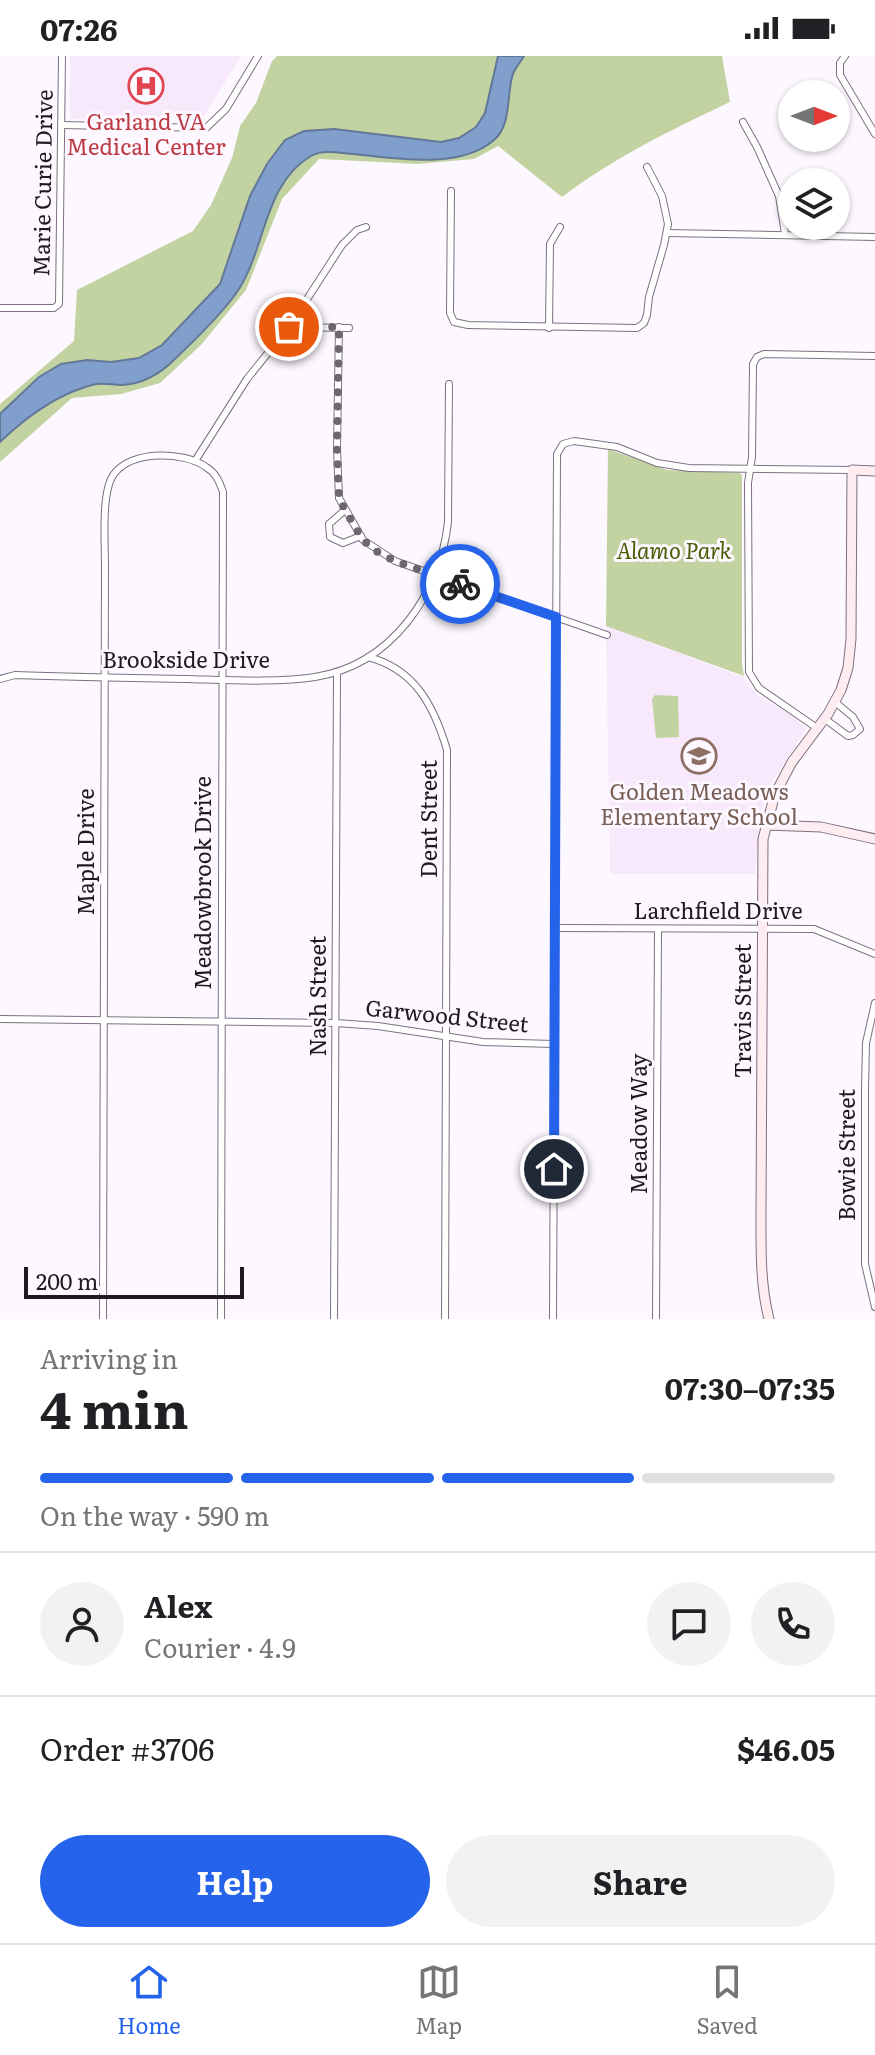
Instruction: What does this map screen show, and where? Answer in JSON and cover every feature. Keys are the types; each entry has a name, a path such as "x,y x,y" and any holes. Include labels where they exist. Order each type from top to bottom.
{"street":[{"name":"Marie Curie Drive","path":"0,308 54,308 59,304 62,56"},
{"path":"62,125 206,128 226,109 258,56"},
{"path":"845,56 840,63 840,75 875,134"},
{"path":"743,122 778,194"},
{"path":"451,191 450,313 454,322 549,328 637,328 644,323 652,282 667,233 662,196 647,167"},
{"path":"195,461 247,379 289,327 342,245 357,230 366,227"},
{"path":"549,328 550,244 560,227"},
{"path":"667,233 778,234"},
{"path":"850,236 875,237"},
{"path":"289,327 349,328"},
{"path":"339,327 339,498 361,536 385,556 607,635"},
{"path":"817,728 759,688 749,672 747,622 753,364 757,357 764,354 875,356"},
{"path":"368,657 392,640 414,616 435,576 446,542 449,384"},
{"path":"553,1319 557,454 563,444 574,441 617,447 657,463 689,468 875,471"},
{"name":"Maple Drive","path":"103,1319 107,487 113,474 133,459 149,456 195,461"},
{"name":"Meadowbrook Drive","path":"195,461 218,478 223,492 221,1319"},
{"name":"Travis Street","path":"769,1319 762,1268 761,929 765,825 775,794 792,762 835,702 848,668 851,639 852,470"},
{"path":"345,510 329,524 330,537 343,543 361,536"},
{"name":"Brookside Drive","path":"0,679 15,675 222,680 313,678 337,672 368,657"},
{"name":"Dent Street","path":"368,657 387,662 420,690 437,716 447,750 445,1319"},
{"name":"Nash Street","path":"334,1319 337,672"},
{"path":"825,719 848,736 860,729 853,717 835,702"},
{"path":"765,825 821,827 875,839"},
{"name":"Larchfield Drive","path":"555,928 814,929 875,954"},
{"name":"Meadow Way","path":"656,1319 658,929"},
{"name":"Bowie Street","path":"875,1003 869,1023 866,1058 865,1264 875,1307"},
{"name":"Garwood Street","path":"0,1019 336,1023 378,1026 483,1042 554,1044"}],"shaded area":[{"name":"Garland VA Medical Center","path":"70,56 241,56 204,116 70,119"},
{"name":"Golden Meadows Elementary School","path":"606,626 743,677 756,694 792,716 806,729 772,782 761,812 755,874 610,874"}],"green space":[{"path":"277,56 722,56 730,102 623,157 562,197 498,146 474,159 417,164 319,159 282,199 246,290 201,345 160,383 121,394 72,398 0,462 0,404 74,341 77,290 193,231 211,205 232,158 240,126 256,103 272,61"},
{"name":"Alamo Park","path":"608,449 667,470 742,475 744,676 606,626"},
{"path":"655,695 678,696 679,737 656,738 652,699"}],"water":[{"path":"498,56 524,56 513,74 506,119 494,140 480,149 446,159 332,152 311,156 295,168 283,183 247,275 237,292 208,327 169,364 157,374 137,383 95,384 67,394 31,416 0,442 0,414 39,377 61,364 139,358 162,345 220,284 250,196 267,164 285,140 304,131 334,129 441,142 459,138 476,127 485,113"}],"way so far":[{"path":"289,327 339,327 339,498 363,540 395,561 460,584"}],"place":[{"name":"Garland VA Medical Center","path":"146,86"},
{"name":"Golden Meadows Elementary School","path":"699,756"}],"route":[{"path":"460,584 556,617 554,1169"}]}
